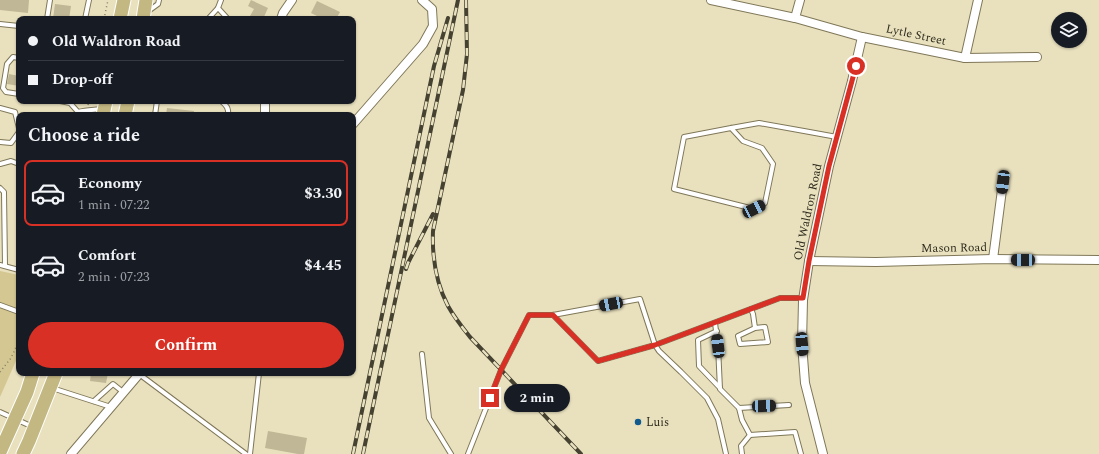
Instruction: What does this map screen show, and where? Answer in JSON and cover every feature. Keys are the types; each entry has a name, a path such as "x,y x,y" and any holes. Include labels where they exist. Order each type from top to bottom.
{"main road":[{"path":"121,16 124,0"},
{"path":"143,16 146,0"},
{"path":"0,452 32,376"},
{"path":"23,454 55,376"}],"street":[{"path":"282,16 292,0"},
{"path":"356,121 423,44 433,26 432,9 422,0"},
{"path":"711,0 795,18 862,36"},
{"path":"795,18 800,0"},
{"path":"965,58 978,0"},
{"name":"Lytle Street","path":"862,36 965,58 1037,57"},
{"name":"Old Waldron Road","path":"823,454 805,383 802,344 803,298 809,261 829,166 852,81 862,36"},
{"path":"993,259 1003,182"},
{"name":"Mason Road","path":"809,261 876,262 993,259 1099,260"},
{"path":"71,454 137,376"}],"lane":[{"path":"47,16 50,0"},
{"path":"86,16 89,0"},
{"path":"143,16 158,4 159,0"},
{"path":"211,16 218,8 221,0"},
{"path":"218,8 225,16"},
{"path":"0,24 16,26"},
{"path":"16,58 13,57 7,64 3,88 6,92 16,94"},
{"path":"0,108 15,112 16,116"},
{"path":"82,112 104,108"},
{"path":"730,128 743,141 762,148 773,164 765,204 754,209 674,189 684,137 730,128 759,123 837,138"},
{"path":"0,142 11,143 16,136"},
{"path":"0,164 11,161 16,163"},
{"path":"0,188 4,192 2,265 16,269"},
{"path":"553,315 598,361 655,345 780,298 803,298"},
{"path":"468,454 501,370 529,315 553,315 640,299 655,345 659,351 707,398 718,418 726,454"},
{"path":"0,305 16,311"},
{"path":"750,309 753,314 755,328"},
{"path":"715,323 718,346 720,389"},
{"path":"764,327 768,342 740,344 738,336 755,328 764,327"},
{"path":"716,331 698,340 699,366 739,408 742,420 750,435"},
{"path":"422,354 429,418 451,454"},
{"path":"143,376 246,454"},
{"path":"250,454 259,376"},
{"path":"94,401 112,384 124,392"},
{"path":"50,387 111,407"},
{"path":"739,408 789,405"},
{"path":"0,412 34,427"},
{"path":"742,454 741,446 750,435 795,432 801,454"}],"path":[{"path":"105,16 108,0"},
{"path":"0,372 11,358 16,347"}],"shaded area":[{"path":"0,271 16,274 16,361 0,397"}],"building":[{"path":"0,0 29,0 28,13 0,10"},
{"path":"251,0 268,8 264,16 250,16 254,9 248,6"},
{"path":"317,1 340,12 338,16 317,16 311,13"},
{"path":"55,4 71,6 69,16 53,16"},
{"path":"9,74 16,75 16,86 7,84"},
{"path":"167,108 194,111 194,112 166,112"},
{"path":"91,376 107,376 106,383 90,381"},
{"path":"268,431 307,438 304,454 265,448"}],"railway":[{"path":"363,454 458,0"},
{"path":"466,0 467,54 463,90 433,231 434,260 440,288 455,318 470,337 581,454"},
{"path":"353,454 434,66 448,18"},
{"path":"406,269 433,214"}],"place":[{"name":"Luis","path":"638,422"}],"route":[{"path":"490,398 501,370 529,315 553,315 598,361 655,345 780,298 803,298 809,261 829,166 856,66"}]}
